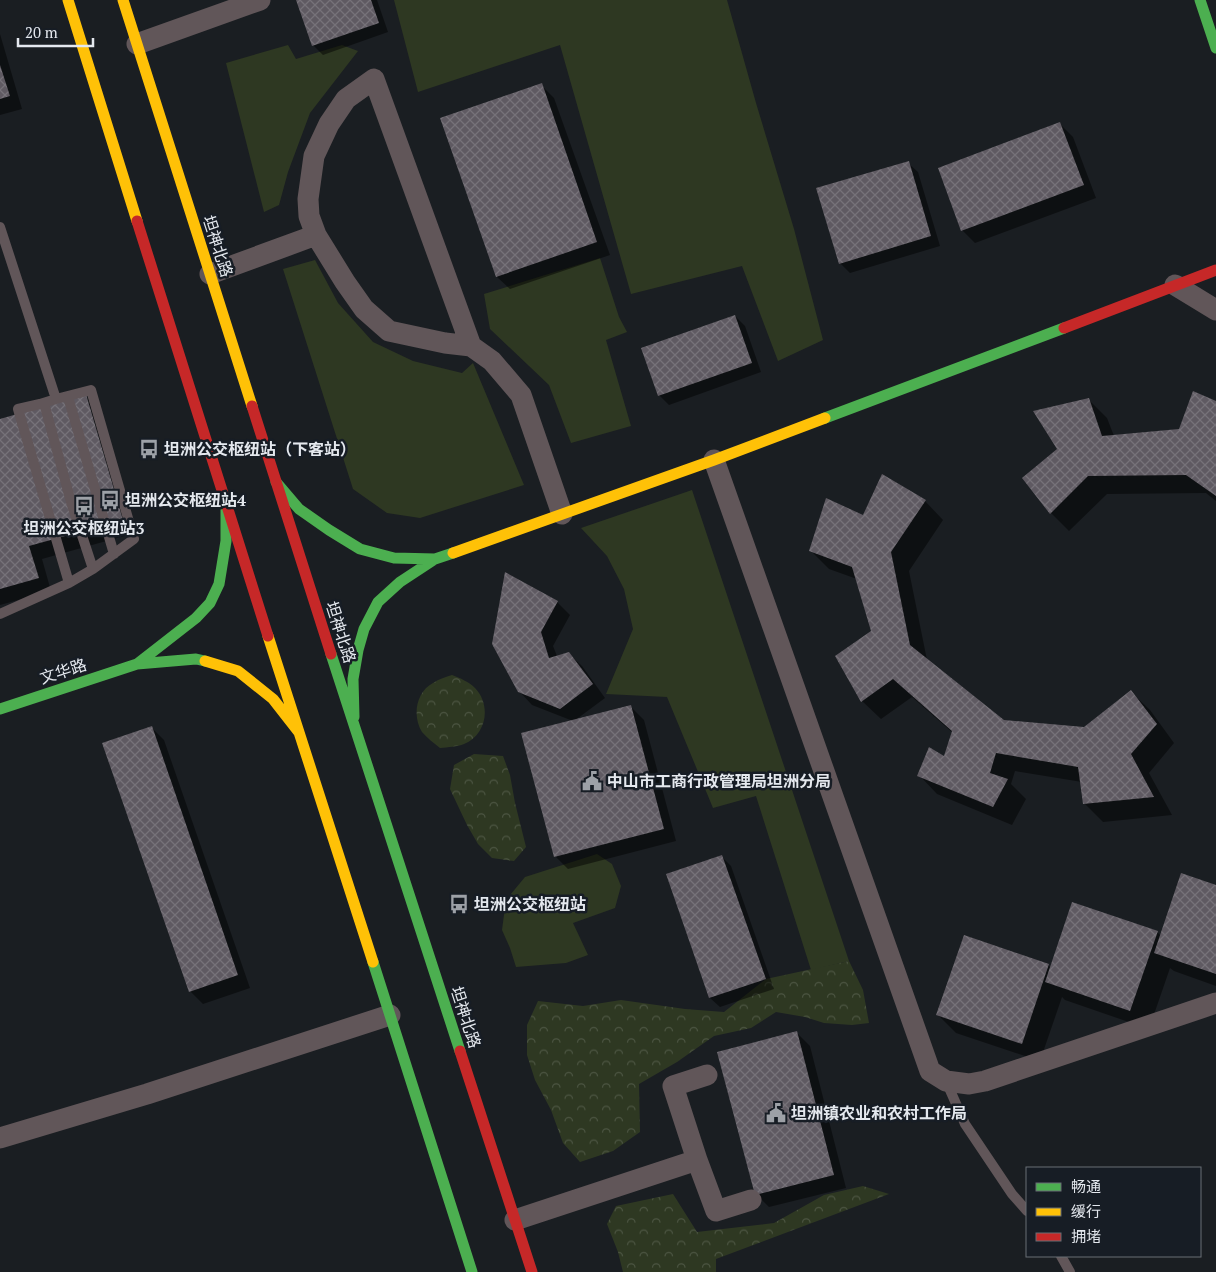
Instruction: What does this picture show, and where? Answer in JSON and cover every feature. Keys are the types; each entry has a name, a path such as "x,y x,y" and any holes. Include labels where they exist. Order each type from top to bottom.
{"main road":[{"path":"68,0 472,1272"},
{"name":"坦神北路","path":"123,0 354,728 532,1272"},
{"path":"1200,0 1216,48"},
{"path":"354,728 353,679 364,628 378,602 400,582 435,559 714,460 1216,270"},
{"path":"276,482 299,509 360,549 394,558 435,559"},
{"path":"137,664 196,618 210,603 219,584 226,542 226,502"},
{"path":"137,664 196,660 238,671 273,699 299,732"},
{"name":"文华路","path":"0,708 137,664"}],"street":[{"path":"137,44 260,0"},
{"path":"471,346 374,79 346,99 328,124 314,156 308,198 309,216 316,235 364,309 388,331 444,343 471,346 492,361 521,395 562,514"},
{"path":"210,274 316,235"},
{"path":"1175,285 1216,310"},
{"path":"714,460 930,1071 946,1081 969,1084 985,1081 1216,1002"},
{"path":"0,1138 147,1094 390,1015"},
{"path":"707,1075 673,1086 697,1160 716,1211 750,1200"},
{"path":"514,1220 697,1160"}],"lane":[{"path":"0,226 56,399"},
{"path":"0,614 69,583 93,569 134,539 91,390 18,409 69,583"},
{"path":"68,397 114,554"},
{"path":"44,403 71,502 93,569"},
{"path":"946,1081 965,1124 1012,1194 1026,1210"},
{"path":"1062,1257 1070,1272"}],"green space":[{"path":"394,0 727,0 794,229 823,340 778,361 742,266 631,294 560,45 418,92"},
{"path":"288,45 296,59 342,45 358,51 310,113 288,172 279,205 264,212 226,63"},
{"path":"600,258 619,317 627,332 606,340 631,426 571,443 549,385 490,329 484,294"},
{"path":"315,260 338,303 373,342 413,361 462,373 473,363 524,485 420,518 387,513 353,489 283,269"},
{"path":"692,490 849,961 811,970 756,796 713,808 667,697 606,694 633,629 624,589 607,556 581,528"},
{"path":"452,675 475,688 484,703 484,719 482,727 471,740 458,746 440,748 422,732 417,719 417,705 419,698 427,687 438,680"},
{"path":"474,754 503,756 510,775 526,847 514,861 492,858 478,844 450,789 454,765"},
{"path":"597,854 612,864 621,886 615,908 573,923 588,955 566,963 516,967 502,930 506,900 525,877"},
{"path":"849,961 863,990 869,1023 852,1025 824,1023 805,1017 776,1012 751,1028 714,1036 677,1062 639,1084 640,1132 613,1151 580,1162 563,1143 551,1110 535,1080 527,1055 527,1025 538,1001 583,1006 621,1000 685,1009 724,1012 766,979"},
{"path":"863,1186 889,1194 716,1259 716,1272 623,1272 618,1252 607,1224 616,1206 673,1194 697,1232 774,1223 824,1195"}],"building":[{"path":"296,0 371,0 379,23 312,46"},
{"path":"0,65 10,96 0,99"},
{"path":"542,83 597,242 496,277 440,118"},
{"path":"1060,122 1084,185 961,231 938,168"},
{"path":"909,161 931,236 839,264 816,188"},
{"path":"735,315 752,363 658,396 641,348"},
{"path":"1193,391 1216,401 1216,496 1186,475 1088,476 1050,514 1022,478 1057,449 1033,411 1089,398 1102,436 1179,429"},
{"path":"86,394 123,520 29,546 39,578 0,589 0,419"},
{"path":"882,474 926,500 891,552 910,645 1004,720 1084,727 1131,690 1157,724 1131,754 1154,797 1083,804 1078,767 996,753 990,773 1008,779 993,807 917,776 929,747 944,756 952,731 893,679 861,702 835,656 871,631 852,567 809,551 826,498 863,515"},
{"path":"505,572 558,601 541,632 549,658 569,652 593,684 560,709 518,692 492,644"},
{"name":"中山市工商行政管理局坦洲分局","path":"631,705 664,829 554,857 521,733"},
{"path":"152,726 238,975 189,992 102,743"},
{"path":"722,855 766,979 709,998 666,874"},
{"path":"1181,873 1216,885 1216,974 1154,953"},
{"path":"1072,902 1158,931 1130,1011 1045,982"},
{"path":"964,935 1049,964 1022,1044 936,1015"},
{"name":"坦洲镇农业和农村工作局","path":"797,1031 834,1175 755,1195 717,1052"}],"traffic: fast":[{"path":"1200,0 1216,48"},
{"path":"825,418 1064,328"},
{"path":"276,482 299,509 360,549 394,558 435,559"},
{"path":"137,664 196,618 210,603 219,584 226,541 226,508"},
{"path":"354,717 353,679 358,650 364,629 378,602 400,582 435,559 453,553"},
{"path":"331,654 460,1051"},
{"path":"0,709 137,664 196,659 205,661"},
{"path":"373,962 472,1272"}],"traffic: slow":[{"path":"68,0 137,221"},
{"path":"123,0 252,406"},
{"path":"453,553 714,460 825,418"},
{"path":"268,636 373,962"},
{"path":"205,661 238,671 273,699 298,731"}],"traffic: jam":[{"path":"137,221 268,636"},
{"path":"1064,328 1216,270"},
{"path":"252,406 331,654"},
{"path":"460,1051 532,1272"}],"place":[{"name":"坦洲公交枢纽站（下客站）","path":"149,449"},
{"name":"坦洲公交枢纽站4","path":"110,500"},
{"name":"坦洲公交枢纽站3","path":"84,506"},
{"name":"中山市工商行政管理局坦洲分局","path":"592,781"},
{"name":"坦洲公交枢纽站","path":"459,904"},
{"name":"坦洲镇农业和农村工作局","path":"776,1113"}]}
